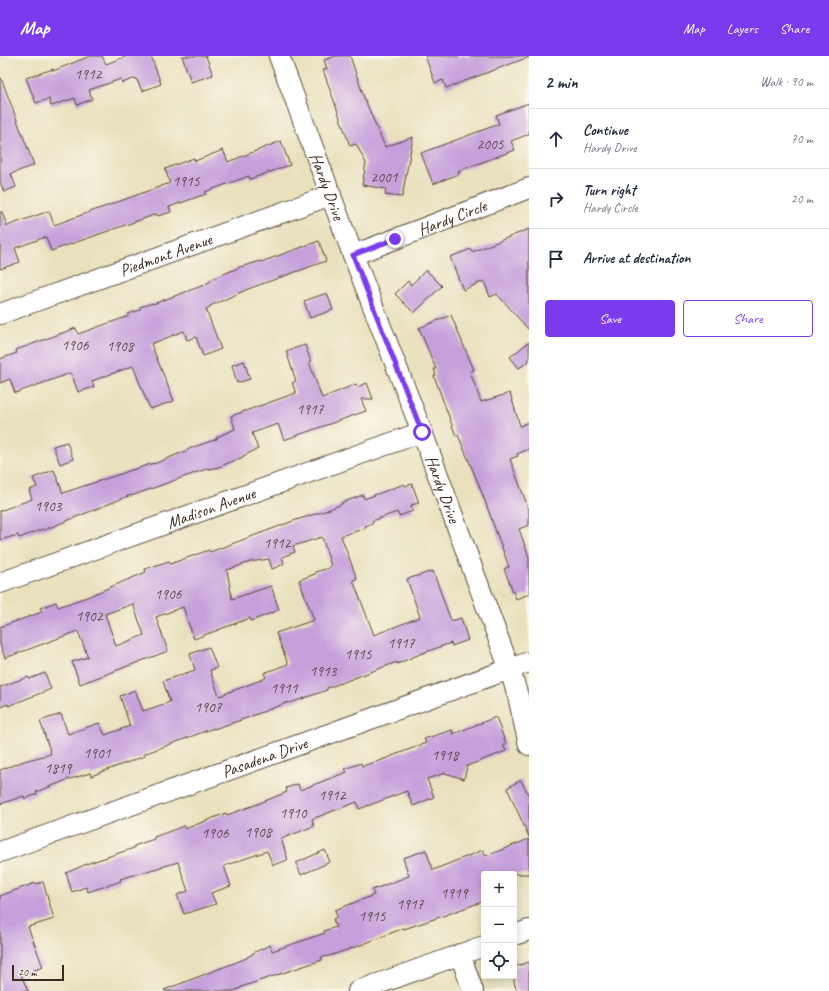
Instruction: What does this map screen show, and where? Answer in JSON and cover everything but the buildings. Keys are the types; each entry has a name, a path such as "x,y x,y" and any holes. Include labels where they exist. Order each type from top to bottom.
{"street":[{"name":"Hardy Drive","path":"279,56 353,255 422,432 510,670 518,696 529,745"},
{"name":"Hardy Circle","path":"353,255 529,188"},
{"name":"Piedmont Avenue","path":"0,314 331,196"},
{"name":"Madison Avenue","path":"0,583 422,432"},
{"name":"Pasadena Drive","path":"0,852 529,662"},
{"path":"517,935 529,930"},
{"path":"358,991 481,947"},
{"path":"460,954 473,991"}],"route":[{"path":"395,239 353,255 422,432"}]}
